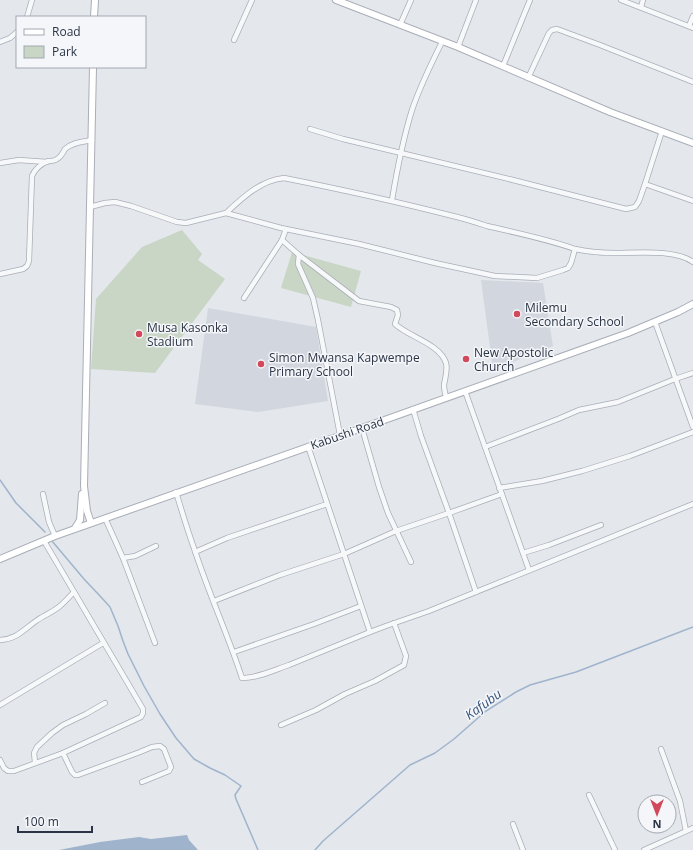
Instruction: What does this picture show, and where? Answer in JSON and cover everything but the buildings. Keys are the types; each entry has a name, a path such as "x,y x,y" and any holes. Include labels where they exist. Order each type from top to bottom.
{"street":[{"path":"26,16 32,0"},
{"path":"94,16 95,0"},
{"path":"234,40 252,0"},
{"path":"336,0 345,2 442,42 458,47 610,112 693,143"},
{"path":"400,25 411,0"},
{"path":"458,47 476,0"},
{"path":"503,66 530,0"},
{"path":"621,0 691,27 693,16"},
{"path":"640,7 643,0"},
{"path":"528,78 549,33 552,30 557,29 693,82"},
{"path":"0,42 10,38 16,33"},
{"path":"392,200 400,153 413,109 422,83 442,42"},
{"path":"91,522 87,511 84,486 93,68"},
{"path":"310,129 343,140 626,209 635,207 639,201 662,132"},
{"path":"0,163 19,160 47,162 57,160 71,144 92,140"},
{"path":"0,274 23,269 27,266 29,261 32,176 35,170 47,162"},
{"path":"226,213 242,198 266,182 284,178 392,200 588,252 643,252 674,255 687,258 693,262"},
{"path":"645,184 693,201"},
{"path":"90,207 115,202 177,222 186,222 226,213 286,229 365,245 435,263 496,276 537,278 563,270 568,268 571,263 575,249"},
{"path":"244,298 282,240 286,229"},
{"path":"282,240 298,255 359,301 391,307 397,310 398,315 395,324 400,330 418,338 440,352 446,364 444,386 446,397"},
{"path":"298,255 298,264 313,298 340,435"},
{"name":"Kabushi Road","path":"0,559 91,522 362,428 655,322 693,304"},
{"path":"655,322 693,427"},
{"path":"485,447 558,420 579,410 618,402 693,373"},
{"path":"465,391 529,570"},
{"path":"413,409 421,436 476,592"},
{"path":"362,428 388,513 411,562"},
{"path":"499,488 542,481 582,470 630,456 693,432"},
{"path":"308,446 370,632"},
{"path":"75,528 80,520 84,486"},
{"path":"176,492 195,552 222,626 234,652 242,678 250,678 263,674 370,632 428,612 693,504"},
{"path":"43,494 49,522 55,536"},
{"path":"214,601 280,575 344,554 396,531 449,514 502,494"},
{"path":"195,552 227,538 327,504"},
{"path":"105,518 123,558 155,643"},
{"path":"522,553 549,546 601,525"},
{"path":"0,760 4,768 8,771 14,771 35,762 63,753 141,717 143,713 143,709 44,541"},
{"path":"123,558 135,556 156,546"},
{"path":"0,640 15,637 36,621 60,606 74,592"},
{"path":"234,652 362,606"},
{"path":"281,725 316,710 345,694 404,666 406,656 394,623"},
{"path":"0,705 103,643"},
{"path":"35,762 34,752 47,738 63,725 105,703"},
{"path":"63,753 72,772 75,775 78,775 152,747 160,746 164,749 171,767 170,771 142,782"},
{"path":"661,749 680,801 686,831"},
{"path":"589,795 615,850"},
{"path":"513,824 523,850"},
{"path":"644,850 693,828"}],"shaded area":[{"name":"Milemu Secondary School","path":"481,280 543,283 553,346 493,370"},
{"name":"Simon Mwansa Kapwempe Primary School","path":"208,308 316,327 328,401 258,412 195,404"}],"green space":[{"name":"Musa Kasonka Stadium","path":"182,230 202,254 198,260 225,279 155,373 91,369 96,299 142,247"},
{"path":"292,252 361,271 351,307 281,288"}],"water":[{"path":"187,835 189,840 198,850 59,850 100,842 139,837 151,839"}],"waterway":[{"path":"0,480 16,503 45,532"},
{"path":"52,541 110,607 128,654 144,686 176,738 194,759 225,775 241,786 235,795 236,799 258,850"},
{"name":"Kafubu","path":"315,850 323,841 410,765 435,753 454,739 486,711 516,692 530,685 576,672 693,627"}],"place":[{"name":"Milemu Secondary School","path":"517,314"},
{"name":"Musa Kasonka Stadium","path":"139,334"},
{"name":"New Apostolic Church","path":"466,359"},
{"name":"Simon Mwansa Kapwempe Primary School","path":"261,364"}]}
